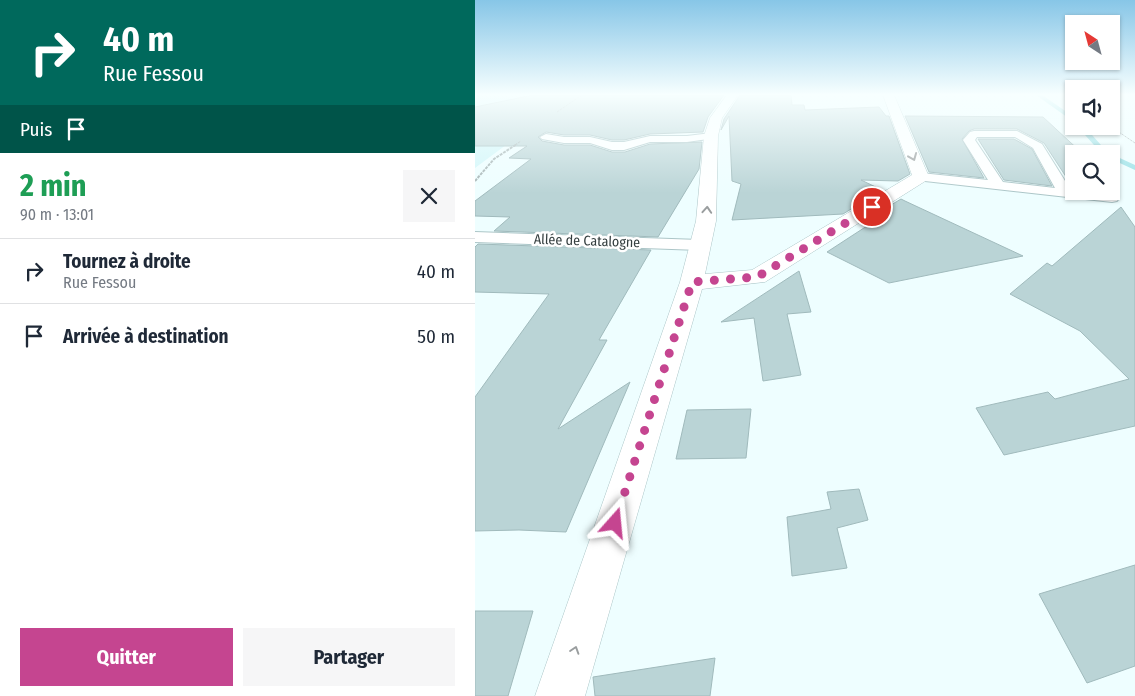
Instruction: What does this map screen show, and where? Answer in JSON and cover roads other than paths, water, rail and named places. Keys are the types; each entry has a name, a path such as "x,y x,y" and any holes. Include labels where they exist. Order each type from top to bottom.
{"street":[{"path":"560,696 692,282 706,222 713,127"},
{"path":"692,282 757,277 921,177 901,127"}],"lane":[{"path":"998,185 969,140 974,134 1017,134 1038,146 1065,192"},
{"path":"546,137 565,140 590,140 612,146 624,146 650,140 711,136"},
{"path":"921,177 1065,192"},
{"name":"Allée de Catalogne","path":"475,237 700,245"}],"waterway":[{"path":"1088,135 1098,145"},
{"path":"1120,160 1135,168"}]}
